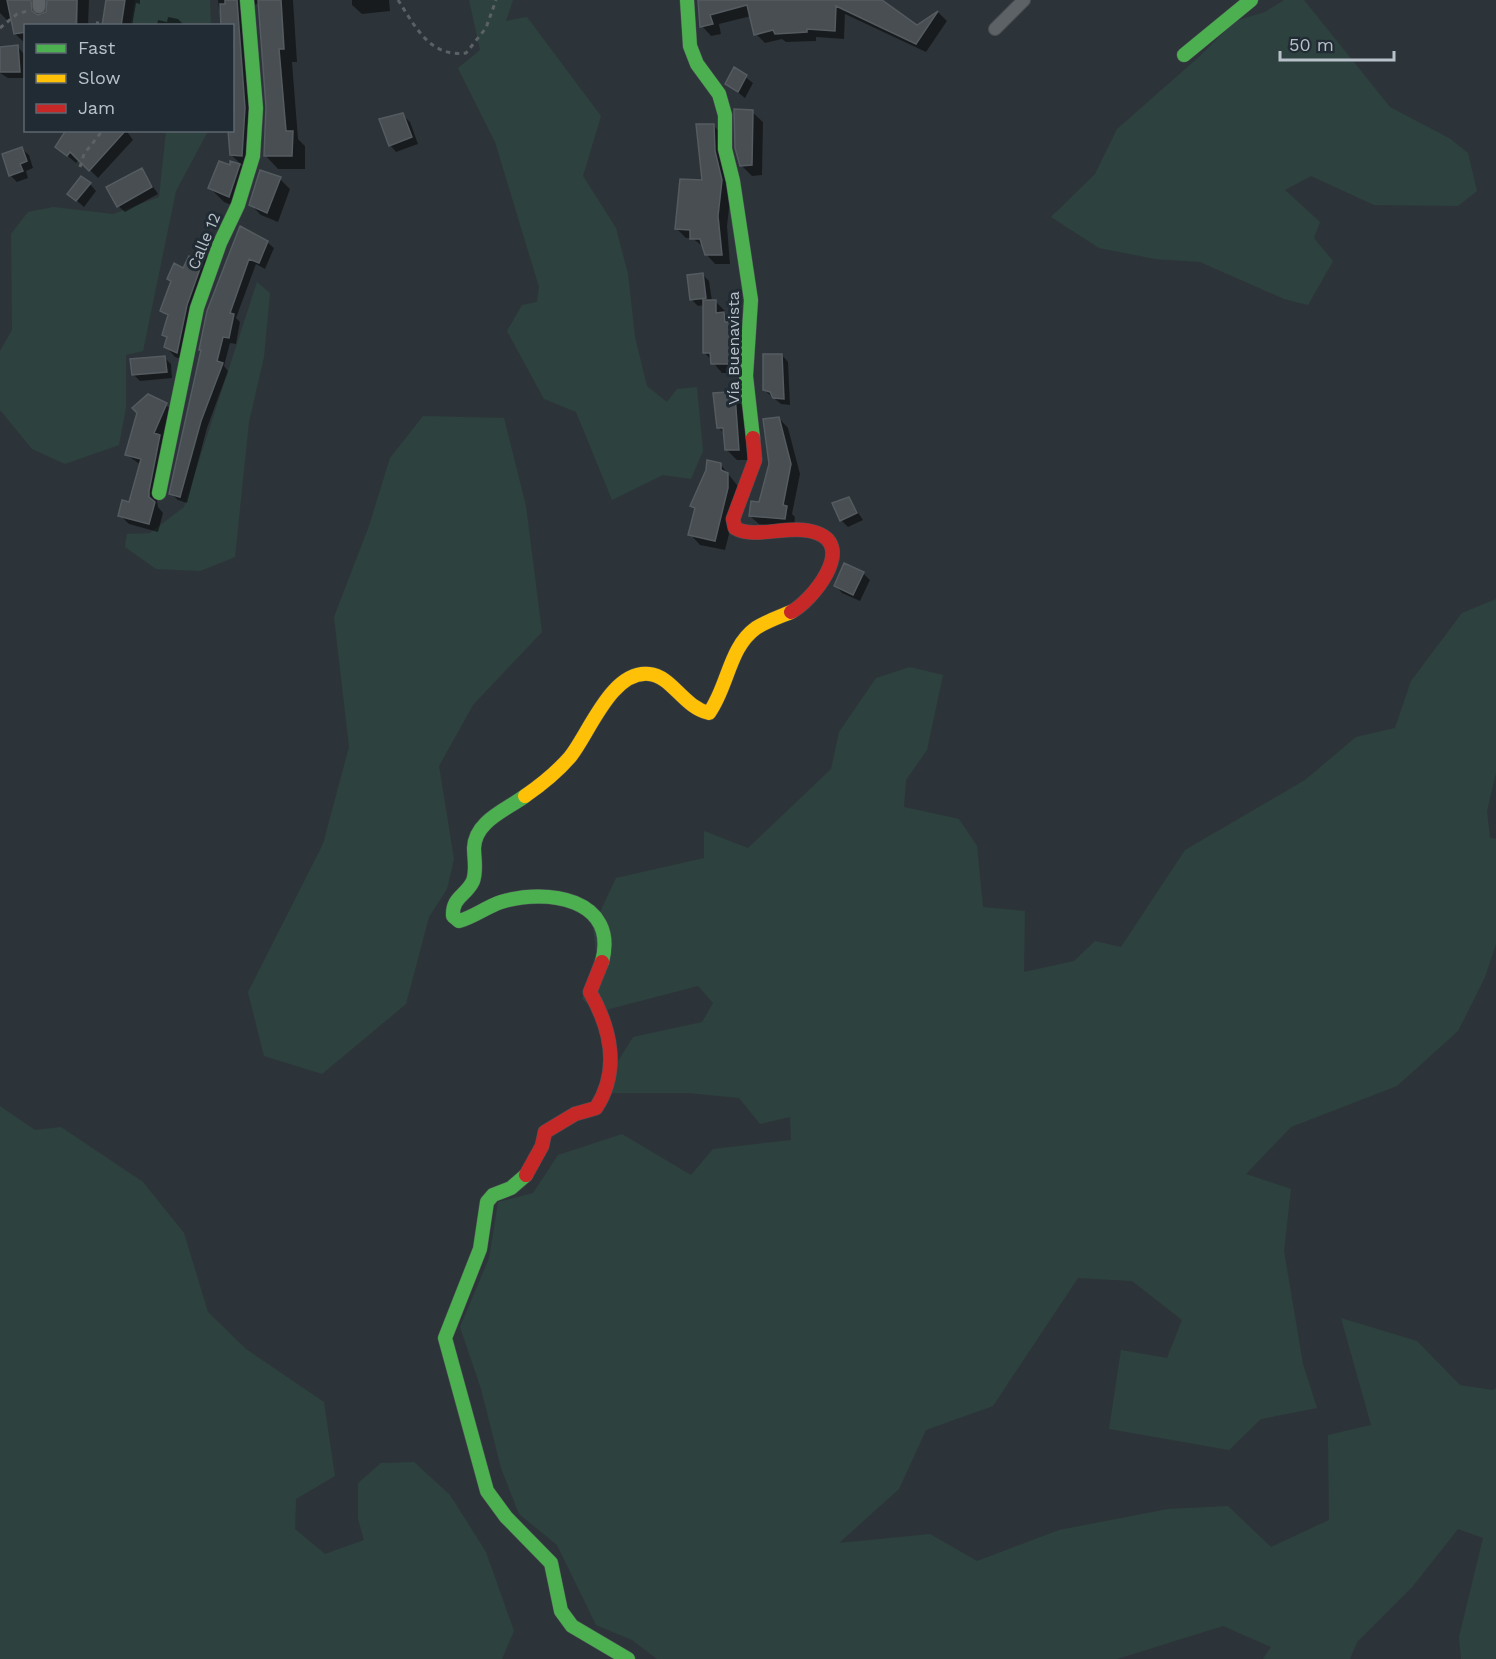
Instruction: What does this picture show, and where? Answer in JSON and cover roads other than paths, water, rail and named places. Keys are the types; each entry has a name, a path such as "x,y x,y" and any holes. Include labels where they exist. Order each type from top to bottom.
{"street":[{"name":"Calle 12","path":"159,493 197,308 216,252 238,205 254,156 256,108 247,0"},
{"name":"Vía Buenavista","path":"628,1659 572,1626 561,1611 551,1563 506,1517 487,1491 445,1338 480,1249 486,1202 493,1195 511,1188 527,1174 542,1146 545,1132 575,1114 596,1108 607,1091 610,1042 604,1017 591,992 604,952 602,930 592,913 575,900 547,895 503,901 470,919 459,921 453,916 452,907 456,897 472,882 475,865 472,851 474,837 480,827 548,780 579,745 602,703 617,688 640,674 652,674 670,686 690,707 709,713 716,705 733,662 751,632 803,605 823,583 833,556 833,547 827,536 805,529 743,533 735,528 733,519 755,460 746,376 752,300 733,181 725,149 725,115 719,94 697,64 690,46 687,0"},
{"path":"995,28 1024,0"},
{"path":"1185,55 1251,0"}]}
